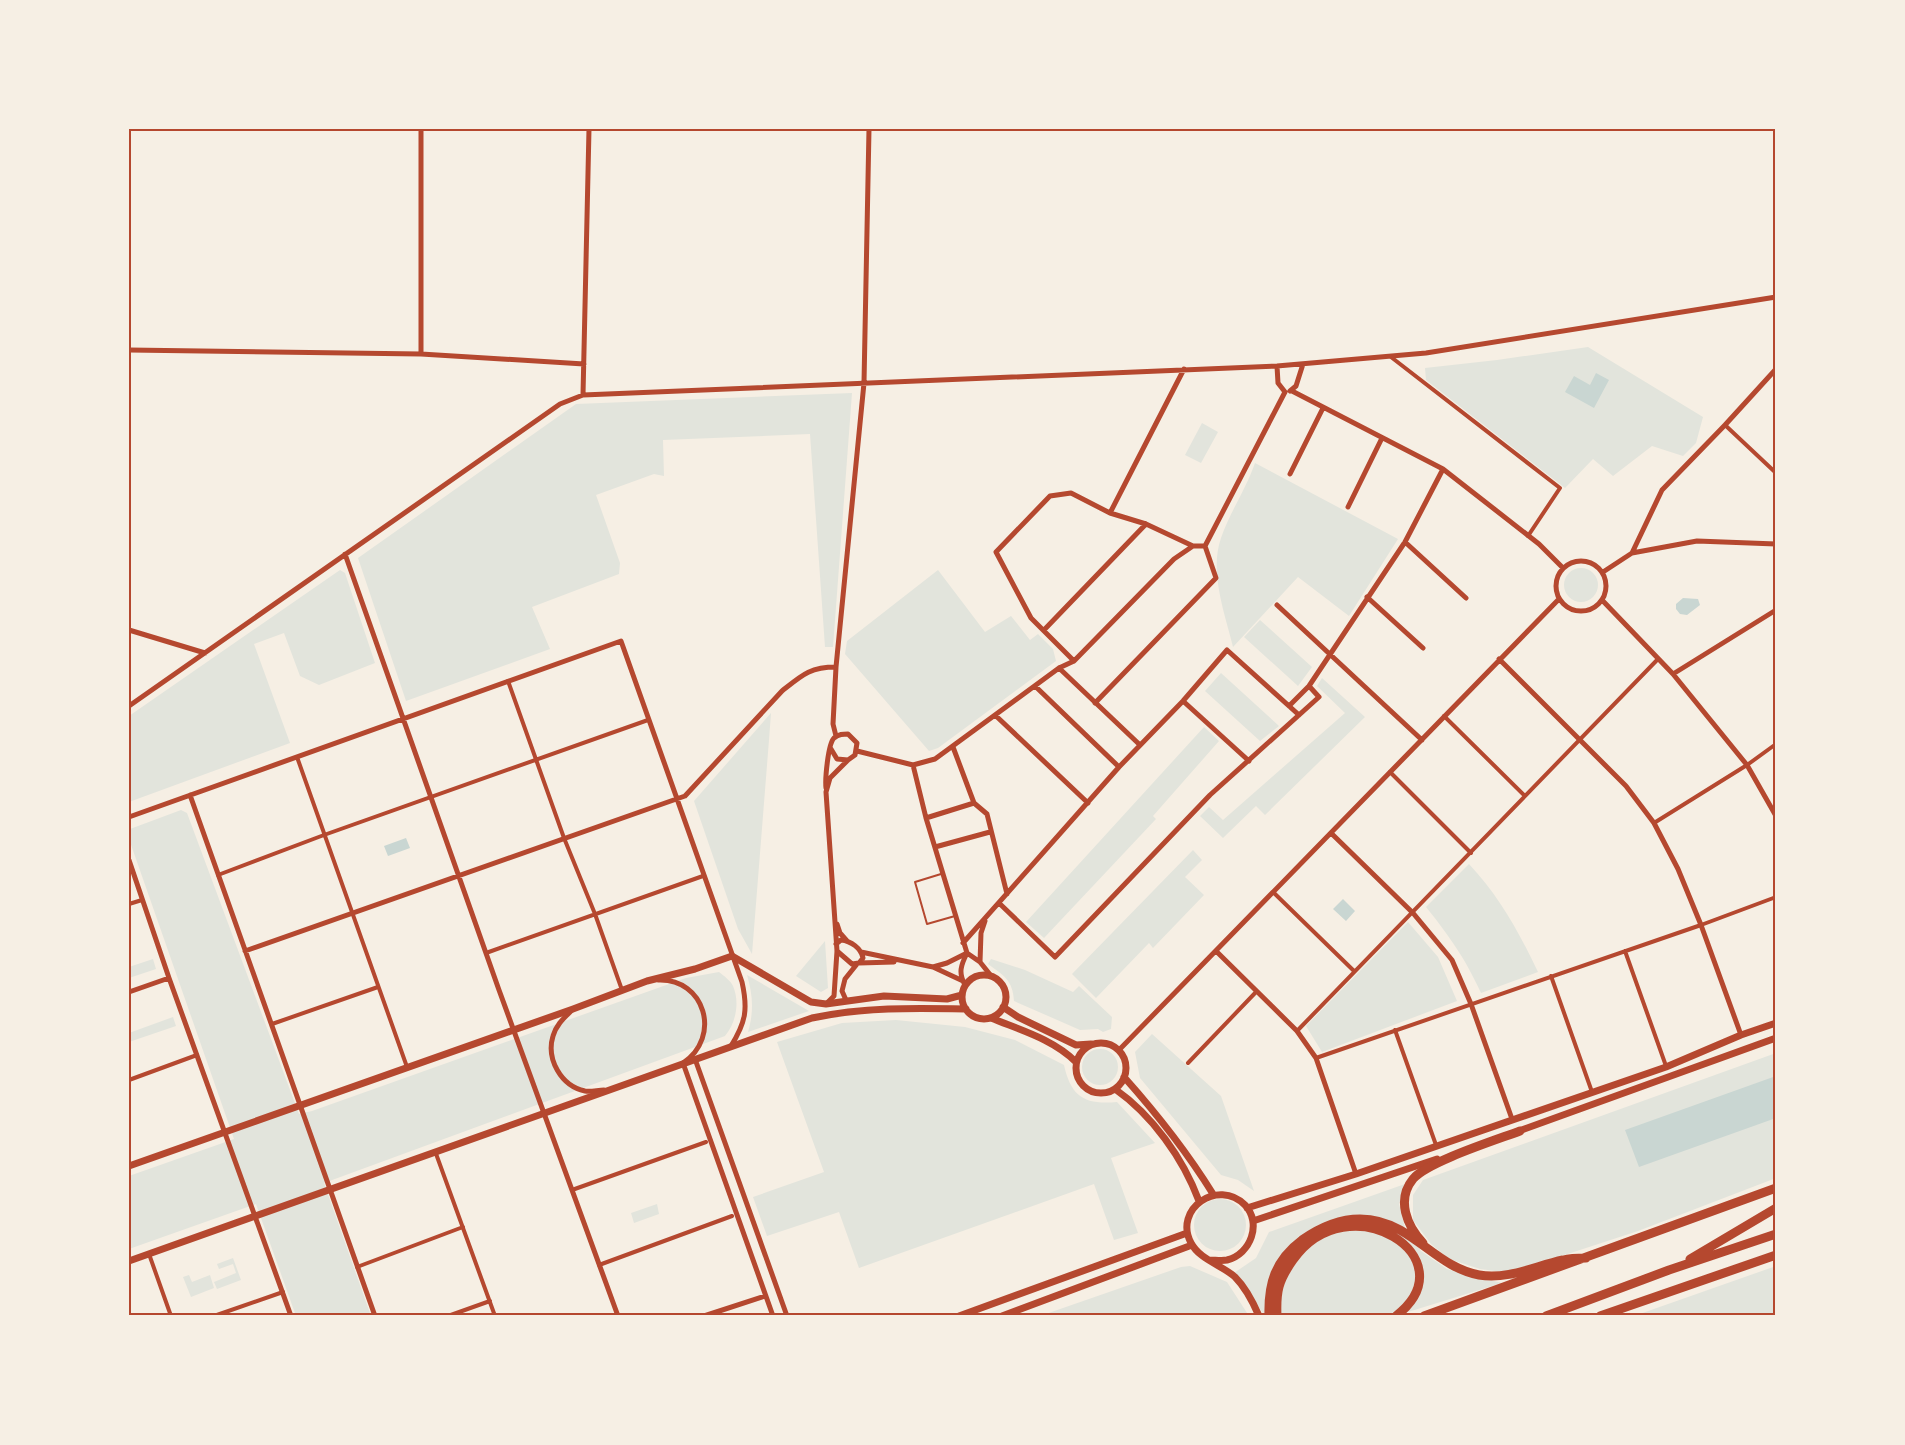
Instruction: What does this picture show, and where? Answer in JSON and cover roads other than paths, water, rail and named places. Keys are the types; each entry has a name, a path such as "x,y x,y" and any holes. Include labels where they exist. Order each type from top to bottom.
{"highway":[{"path":"1438,1257 1414,1232 1405,1212 1406,1191 1413,1179 1428,1167 1520,1131"},
{"path":"1424,1316 1776,1188"},
{"path":"1669,1270 1776,1208"},
{"path":"1269,1316 1270,1284 1281,1261 1293,1247 1308,1236 1336,1222 1355,1219 1384,1223 1400,1230 1438,1257 1465,1271 1495,1277 1511,1275 1566,1259 1586,1258"},
{"path":"1277,1316 1276,1294 1286,1270 1301,1248 1324,1233 1348,1225 1383,1230 1397,1239 1415,1257 1420,1275 1416,1291 1408,1306 1396,1316"},
{"path":"1546,1316 1669,1270 1776,1234"},
{"path":"1600,1316 1776,1255"}],"street":[{"path":"421,129 421,354"},
{"path":"583,395 590,129"},
{"path":"836,736 833,724 836,668 864,383 869,129"},
{"path":"129,706 560,404 583,395 1277,366 1391,357 1776,297"},
{"path":"129,350 421,354 584,364"},
{"path":"1391,357 1560,488 1528,536"},
{"path":"1292,391 1304,364"},
{"path":"1277,366 1278,383 1285,392"},
{"path":"1110,513 1184,369"},
{"path":"1632,553 1662,490 1776,369"},
{"path":"1285,392 1292,391 1443,469 1528,536 1563,568"},
{"path":"1095,703 1216,578 1206,546 1285,392"},
{"path":"1290,474 1323,408"},
{"path":"1725,425 1776,473"},
{"path":"1348,507 1383,438"},
{"path":"1289,706 1309,686 1405,542 1443,469"},
{"path":"1074,661 1031,618 996,552 1050,496 1071,493 1110,513 1146,524 1193,546 1206,546"},
{"path":"1044,630 1146,524"},
{"path":"1602,572 1632,553 1697,541 1776,544"},
{"path":"1405,542 1466,598"},
{"path":"857,752 913,765 935,759 1059,668 1074,661 1174,559 1193,546"},
{"path":"345,554 458,875 618,1316"},
{"path":"1577,561 1586,561 1595,565 1602,572 1606,580 1606,592 1602,600 1590,609 1582,611 1572,609 1559,598 1556,583 1563,568 1577,561"},
{"path":"1367,597 1423,648"},
{"path":"1119,1050 1559,598"},
{"path":"1602,600 1673,674 1747,765 1776,816"},
{"path":"1277,605 1422,740"},
{"path":"1673,674 1776,610"},
{"path":"129,630 204,653"},
{"path":"129,817 621,641 742,982 747,1004 741,1029 731,1046"},
{"path":"963,943 1119,767 1227,650 1299,716"},
{"path":"1499,659 1626,786 1654,823 1678,869 1701,925 1741,1035"},
{"path":"1297,1031 1658,659"},
{"path":"245,951 685,796 782,691 817,668 836,668"},
{"path":"1059,668 1140,745"},
{"path":"508,681 622,991"},
{"path":"1035,686 1119,767"},
{"path":"999,903 1055,957 1210,795 1319,697 1309,686"},
{"path":"1183,700 1249,761"},
{"path":"994,715 1088,803"},
{"path":"1444,716 1525,796"},
{"path":"218,874 648,720"},
{"path":"826,792 830,778 857,752 857,743 852,736 844,734 836,736 831,742 825,780 837,948 834,996 826,1004"},
{"path":"1654,823 1747,765 1776,744"},
{"path":"953,747 974,803 987,814 1007,894"},
{"path":"831,750 837,759 849,760"},
{"path":"297,757 407,1068"},
{"path":"913,765 934,847 967,953 980,962 1003,987 1005,997 1003,1007 990,1018"},
{"path":"1390,772 1471,853"},
{"path":"190,795 375,1316"},
{"path":"926,818 974,803"},
{"path":"934,847 990,832"},
{"path":"1330,833 1413,913 1452,960 1471,1004 1512,1119"},
{"path":"129,861 291,1316"},
{"path":"486,953 704,876"},
{"path":"1273,892 1354,971"},
{"path":"1316,1058 1776,897"},
{"path":"129,904 142,900"},
{"path":"834,915 840,933 861,952 933,967 964,983"},
{"path":"980,962 981,933 987,917"},
{"path":"837,948 841,940 847,941"},
{"path":"837,948 845,960 858,964 902,962"},
{"path":"1216,951 1297,1031 1316,1058 1356,1174"},
{"path":"1625,951 1666,1067"},
{"path":"846,1000 842,992 845,979 862,958 861,952"},
{"path":"933,967 967,953"},
{"path":"967,953 960,966 964,983 962,994 966,1009 970,1014 980,1018 990,1018 1032,1034 1068,1053 1076,1062"},
{"path":"129,1166 647,981 695,969 732,956 811,1002 826,1004 884,996 947,999 962,994"},
{"path":"964,983 977,976 992,977"},
{"path":"1551,976 1592,1092"},
{"path":"129,992 169,978"},
{"path":"647,981 663,980 679,984 693,994 702,1009 706,1024 704,1038 696,1053 683,1063"},
{"path":"272,1024 378,987"},
{"path":"1188,1063 1257,992"},
{"path":"1003,1007 1018,1017 1076,1045 1100,1041 1111,1044 1119,1050 1126,1062 1124,1077 1121,1084 1103,1094 1081,1083 1076,1071 1076,1062 1080,1053 1091,1044"},
{"path":"129,1261 812,1018 878,1008 966,1009"},
{"path":"573,1009 559,1024 553,1036 551,1046 555,1067 560,1076 585,1091 606,1090"},
{"path":"1247,1208 1356,1174 1666,1067 1741,1035 1776,1023"},
{"path":"1395,1030 1436,1145"},
{"path":"1253,1221 1520,1131 1776,1038"},
{"path":"129,1080 198,1055"},
{"path":"694,1059 787,1316"},
{"path":"683,1063 773,1316"},
{"path":"1124,1077 1189,1156 1213,1194"},
{"path":"1114,1089 1142,1112 1176,1154 1199,1201"},
{"path":"572,1190 706,1142"},
{"path":"435,1151 495,1316"},
{"path":"1209,1260 1227,1260 1239,1255 1248,1246 1253,1234 1253,1221 1247,1208 1238,1199 1226,1194 1213,1194 1199,1201 1191,1210 1187,1221 1187,1233 1192,1245 1209,1260 1235,1277 1250,1296 1260,1316"},
{"path":"599,1265 732,1216"},
{"path":"357,1266 463,1227"},
{"path":"959,1316 1187,1233"},
{"path":"1002,1316 1192,1245"},
{"path":"149,1253 171,1316"},
{"path":"214,1316 283,1292"},
{"path":"704,1316 765,1296"},
{"path":"448,1316 490,1301"}],"lane":[{"path":"942,874 915,882 927,924 955,916"}]}
